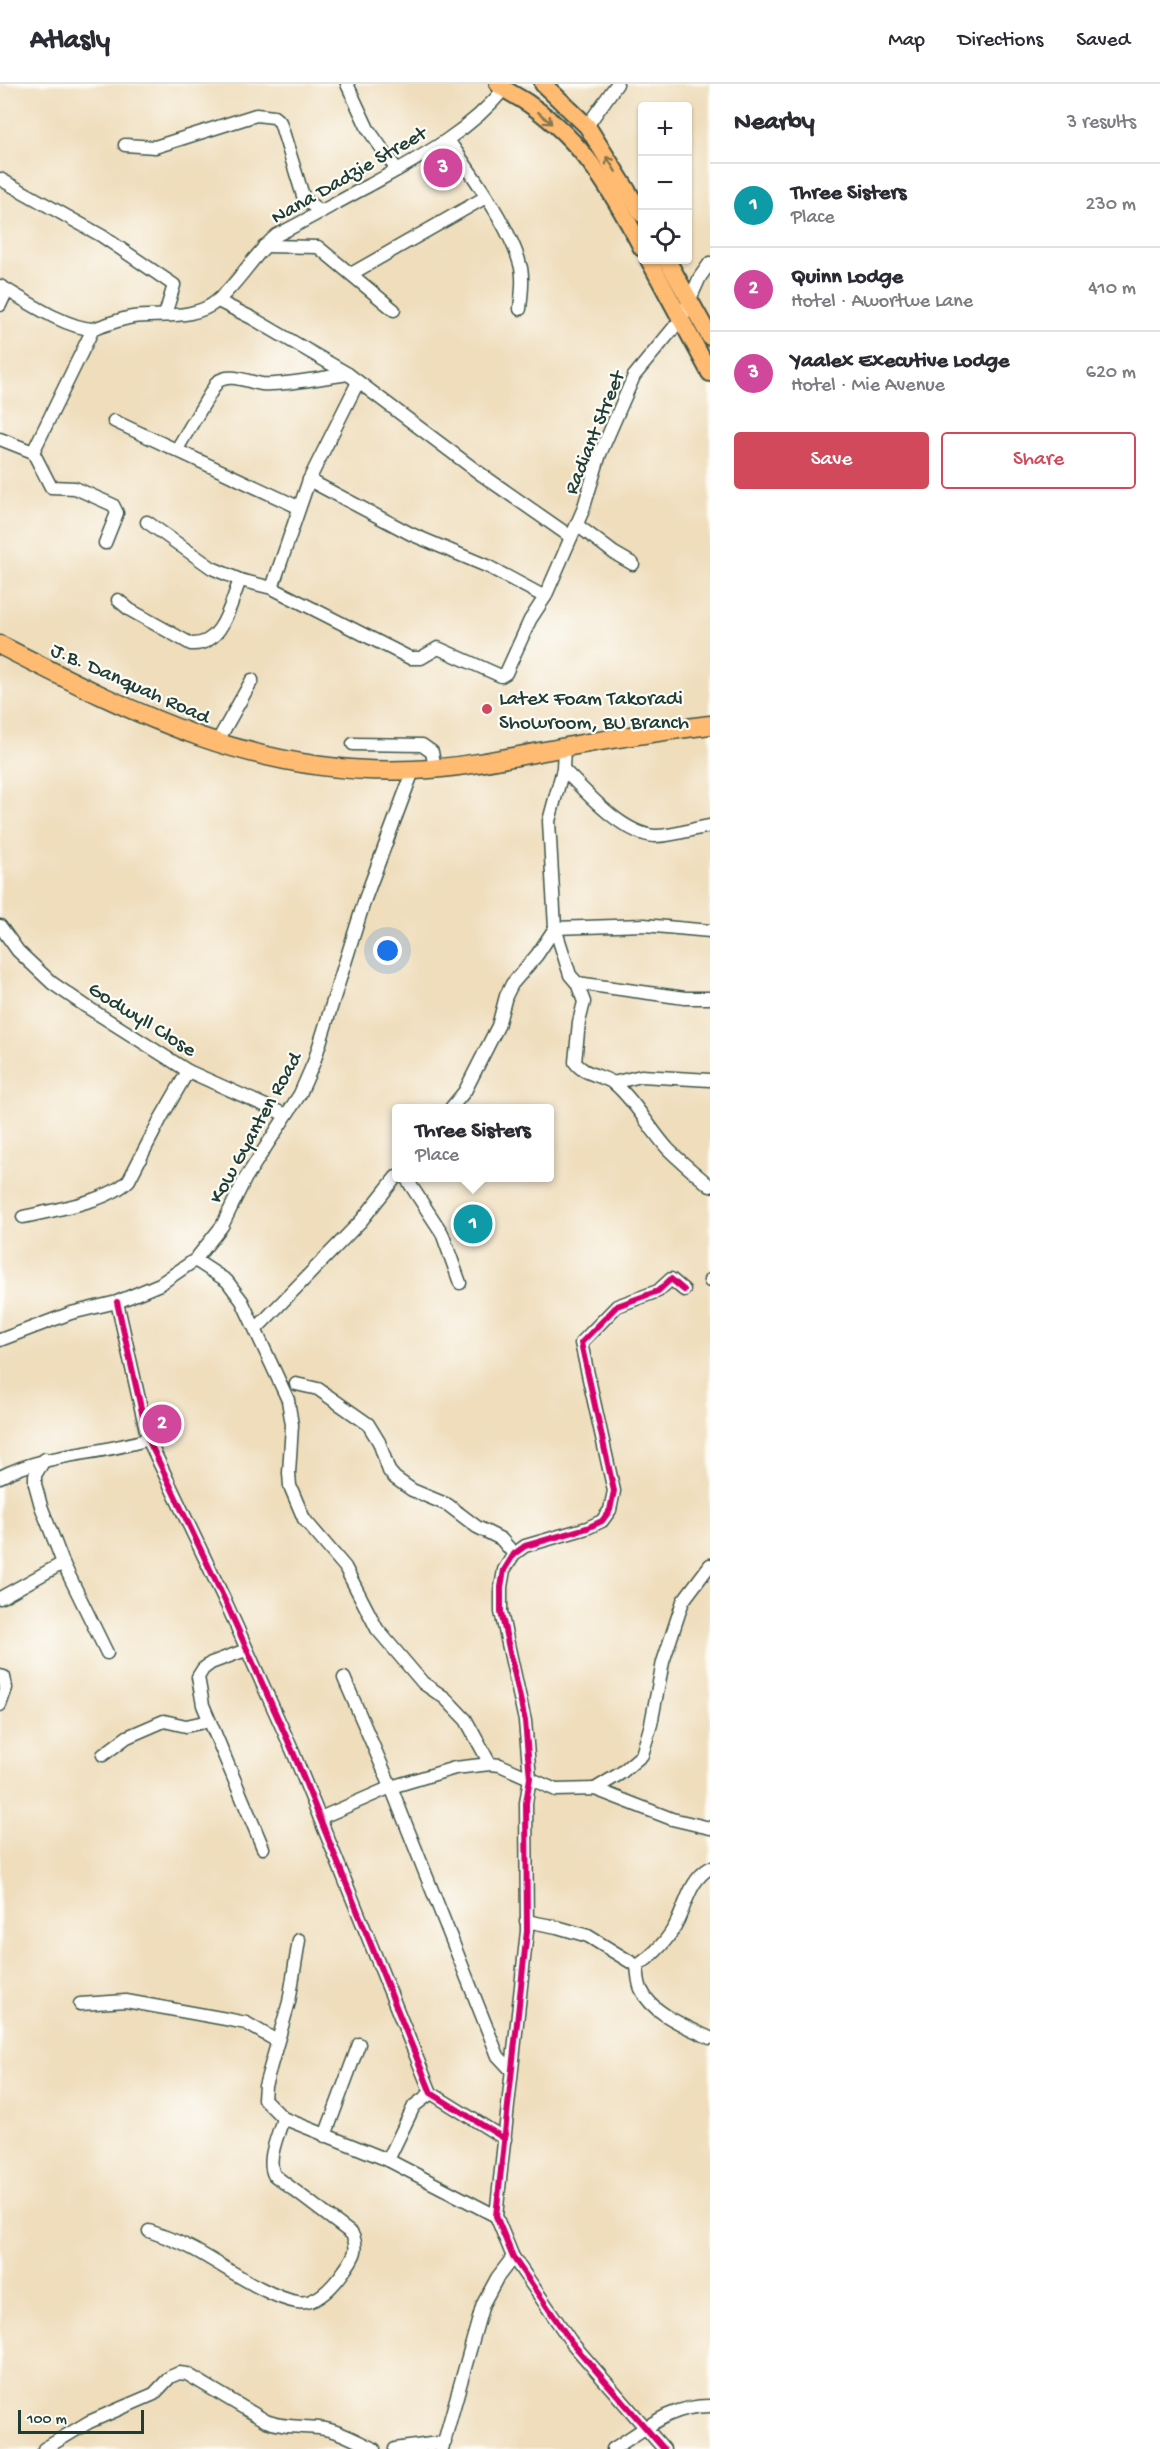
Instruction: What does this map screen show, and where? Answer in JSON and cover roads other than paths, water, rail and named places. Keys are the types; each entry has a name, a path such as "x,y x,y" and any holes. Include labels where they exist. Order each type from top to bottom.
{"highway":[{"name":"J.B. Danquah Road","path":"0,645 111,702 166,726 216,744 312,766 413,771 710,725"}],"main road":[{"path":"543,84 587,126 640,210"},
{"path":"501,87 530,104 576,145 610,189 638,241"},
{"path":"651,264 710,373"},
{"path":"670,264 710,337"}],"street":[{"path":"347,84 368,129 397,170"},
{"path":"587,126 617,84"},
{"name":"Nana Dadzie Street","path":"218,301 264,246 278,235 448,140 487,110 501,87"},
{"path":"125,145 155,147 256,115 274,117 280,122 304,199 321,212"},
{"path":"448,140 486,197 510,240 521,268 520,309"},
{"path":"0,179 102,236 174,285 165,315"},
{"path":"351,274 486,197"},
{"path":"264,246 310,245 318,247 394,310"},
{"name":"Radiant Street","path":"272,588 410,658 421,658 438,648 501,676 506,673 530,620 545,597 577,525 600,454 633,376 681,319 710,263"},
{"path":"0,305 3,288 56,316 93,329 131,317 189,313 218,301 252,318 348,374 478,472 571,537"},
{"path":"33,452 93,329"},
{"path":"177,449 217,382 222,378 229,377 265,384 348,374"},
{"path":"147,522 212,568 240,580 272,588 309,480 358,382"},
{"path":"114,421 298,507"},
{"path":"0,439 33,452 51,487 75,488 113,504 117,513 105,543"},
{"path":"309,480 411,534 489,567 545,597"},
{"path":"577,525 614,553 633,564"},
{"path":"118,600 130,610 191,644 199,645 213,639 219,632 240,580"},
{"path":"216,744 252,680"},
{"path":"353,744 422,746 432,752 435,768"},
{"path":"564,747 563,769 549,821 555,928 570,975 577,983 584,1002 579,1022 575,1062 579,1067 613,1083 633,1103 670,1150 710,1186"},
{"path":"563,769 599,805 634,830 653,836 710,826"},
{"name":"Kow Gyanten Road","path":"0,1341 71,1313 117,1302 160,1284 195,1260 222,1226 259,1154 300,1094 315,1062 365,899 413,771"},
{"path":"555,928 644,925 710,931"},
{"name":"Godwyll Close","path":"0,926 18,951 52,983 188,1071 286,1115"},
{"path":"454,1104 465,1091 498,1026 506,996 512,984 537,955 555,928"},
{"path":"577,983 685,998 710,998"},
{"path":"23,1217 84,1202 124,1186 188,1071"},
{"path":"613,1083 641,1076 710,1080"},
{"path":"256,1329 362,1221 392,1182"},
{"path":"409,1182 442,1233 460,1283"},
{"path":"195,1260 227,1281 242,1301 288,1400 292,1425 290,1486 304,1519 345,1568 377,1629 423,1683 445,1698 466,1720 490,1764"},
{"path":"664,2449 572,2343 513,2257 496,2216 510,2070 522,1978 526,1921 526,1803 530,1778 525,1721 501,1612 500,1597 504,1570 514,1554 525,1546 587,1528 602,1521 610,1510 614,1491 581,1343 617,1306 658,1291 671,1279 684,1290"},
{"path":"117,1302 148,1439 227,1605 293,1752 431,2093 504,2139"},
{"path":"296,1384 318,1389 368,1424 379,1442 389,1471 396,1478 412,1490 448,1505 477,1527 501,1539 514,1554"},
{"path":"0,1477 45,1459 119,1448 148,1439"},
{"path":"45,1459 35,1475 40,1506 63,1563 107,1653"},
{"path":"0,1598 63,1563"},
{"path":"596,1789 621,1773 642,1755 651,1724 663,1662 683,1601 710,1565"},
{"path":"246,1650 211,1663 203,1668 198,1677 203,1705 209,1721 263,1848"},
{"path":"0,1676 4,1677 6,1688 0,1705"},
{"path":"344,1678 391,1787 498,2056 510,2070"},
{"path":"103,1755 127,1737 164,1721 186,1725 209,1721"},
{"path":"320,1818 391,1787 455,1768 490,1764 500,1765 556,1790 596,1789 672,1819 710,1828"},
{"path":"637,1966 648,1959 663,1943 677,1922 694,1884 701,1873 710,1868"},
{"path":"526,1921 588,1936 637,1966"},
{"path":"299,1940 289,2002 265,2086 264,2099 283,2118 388,2160 496,2216"},
{"path":"637,1966 640,1987 648,2000 685,2026 710,2038"},
{"path":"80,2004 126,2001 215,2017 246,2023 277,2041"},
{"path":"326,2136 359,2044"},
{"path":"388,2160 414,2106 431,2093"},
{"path":"149,2231 190,2247 228,2270 298,2303 318,2299 340,2277 356,2253 355,2242 351,2234 274,2175 271,2160 283,2118"},
{"path":"395,2449 444,2445 483,2304 497,2278 513,2257"},
{"path":"44,2449 89,2422 154,2394 170,2377 179,2373 187,2374 276,2425 321,2428 340,2433 374,2449"},
{"path":"613,2449 669,2413 689,2406 710,2406"}],"place":[{"name":"Yaalex Executive Lodge","path":"443,168"},
{"name":"Latex Foam Takoradi Showroom, BU Branch","path":"487,709"},
{"name":"Three Sisters","path":"473,1224"},
{"name":"Quinn Lodge","path":"162,1424"}]}
